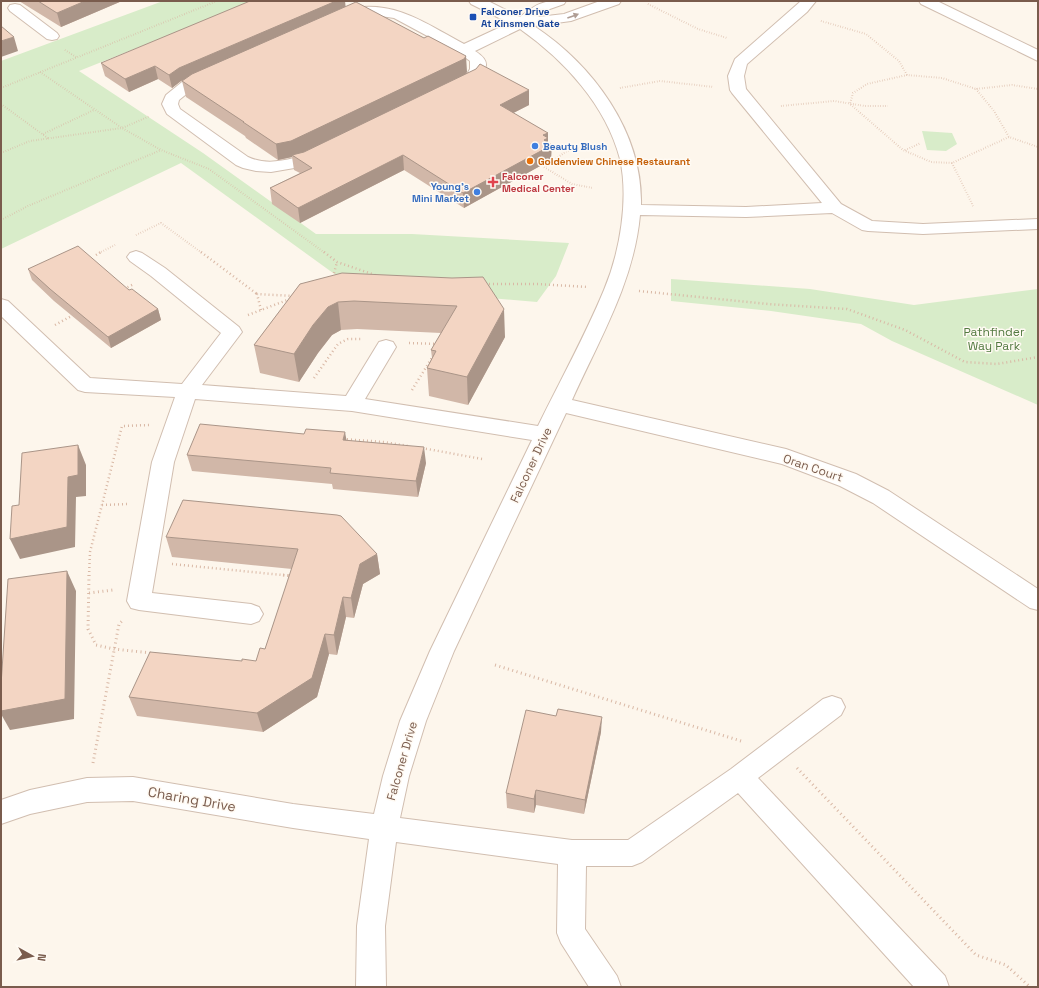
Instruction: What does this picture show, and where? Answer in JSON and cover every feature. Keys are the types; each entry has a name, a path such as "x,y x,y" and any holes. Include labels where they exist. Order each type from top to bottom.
{"street":[{"name":"Falconer Drive","path":"371,987 371,926 384,828 396,776 413,721 442,651 614,289 630,233 632,181 626,152 612,120 596,93 580,73 555,50 521,24 476,1"},
{"path":"464,50 521,24 542,7 559,1"},
{"path":"521,24 566,18 614,1"},
{"path":"809,1 740,62 736,76 738,90 835,208 868,226 923,229 1038,224"},
{"path":"926,1 1038,56"},
{"path":"16,4 52,36"},
{"path":"367,10 399,15 464,50 477,59 479,65 478,70 471,79 300,162 285,166 264,167 250,165 242,161 173,111 170,104 172,98 188,85 354,12 367,10"},
{"path":"631,210 746,212 835,208"},
{"path":"136,257 158,272 232,332 187,391 163,462 139,601 251,614"},
{"path":"1,305 85,385 187,391 352,404 545,435"},
{"path":"352,404 386,347"},
{"name":"Oran Court","path":"559,404 786,457 841,477 881,497 1038,601"},
{"name":"Charing Drive","path":"1,812 30,802 87,790 133,789 292,816 572,853 632,853 740,777 832,707"},
{"path":"740,777 934,987"},
{"path":"572,853 571,933 606,987"}],"path":[{"path":"1,88 216,1"},
{"path":"648,4 698,29 727,38"},
{"path":"796,14 866,34 899,61 907,75"},
{"path":"40,72 122,128 161,150 209,169 337,262 380,277"},
{"path":"850,104 853,93 867,84 907,75 942,78 976,89 1012,85 1038,89"},
{"path":"596,93 660,81 738,90"},
{"path":"976,89 994,112 1009,137 1038,147"},
{"path":"754,108 834,101 850,104 888,106"},
{"path":"1,104 49,139"},
{"path":"850,104 903,150 931,162 952,163 1009,137"},
{"path":"1,153 30,141 122,128 171,108"},
{"path":"43,134 95,109"},
{"path":"903,150 910,149 921,143"},
{"path":"586,147 567,151 544,167 572,184 593,188"},
{"path":"1,220 28,206 161,150"},
{"path":"952,163 983,227"},
{"path":"135,236 161,223 258,294 298,296 222,325"},
{"path":"96,255 122,242"},
{"path":"332,284 337,262"},
{"path":"123,290 158,272"},
{"path":"358,274 365,272"},
{"path":"483,284 538,284 614,289 768,304 847,309 905,330 965,362 997,364 1038,357"},
{"path":"258,294 261,310"},
{"path":"33,336 82,311"},
{"path":"337,438 384,442 482,458"},
{"path":"146,562 297,577"},
{"path":"87,790 119,624 139,601"},
{"path":"495,665 774,751 798,769 976,955 1006,965 1030,987"}],"green space":[{"path":"163,1 255,1 79,71 203,153 316,234 412,234 569,243 556,276 537,302 351,286 181,163 1,249 1,61"},
{"path":"922,131 952,133 957,144 946,151 927,150"},
{"name":"Pathfinder Way Park","path":"671,279 810,289 914,305 1038,289 1038,405 892,341 861,324 771,311 671,301"}],"building":[{"path":"38,1 85,1 57,13"},
{"path":"250,1 336,1 179,68 169,75 155,66 125,79 101,63"},
{"path":"356,2 424,38 428,36 466,56 464,59 291,141 276,144 182,81 192,74"},
{"path":"1,26 14,37 1,41"},
{"path":"480,64 529,90 500,105 548,133 543,135 548,138 544,140 552,145 463,193 403,155 298,208 270,188 312,168 292,155 304,152 476,69"},
{"path":"78,246 129,290 132,289 158,309 108,337 28,269"},
{"path":"342,273 452,278 483,277 504,309 467,377 427,368 436,351 431,350 457,306 354,301 338,302 328,307 313,325 294,354 254,345 300,284"},
{"path":"200,424 304,434 306,429 345,432 343,440 424,447 416,481 330,473 331,468 187,455"},
{"path":"78,445 78,475 68,477 67,527 10,539 12,506 19,505 22,453"},
{"path":"183,500 341,516 377,554 360,564 351,598 343,597 334,635 325,634 312,678 257,713 129,697 150,652 256,661 260,648 265,649 298,549 166,537"},
{"path":"67,571 65,699 1,711 1,685 8,579"},
{"path":"558,709 602,717 585,800 536,790 534,799 506,793 526,710 556,716"}],"place":[{"name":"Falconer Drive At Kinsmen Gate","path":"473,17"},
{"name":"Beauty Blush","path":"535,146"},
{"name":"Goldenview Chinese Restaurant","path":"530,161"},
{"name":"Falconer Medical Center","path":"493,182"},
{"name":"Young's Mini Market","path":"477,192"}]}
